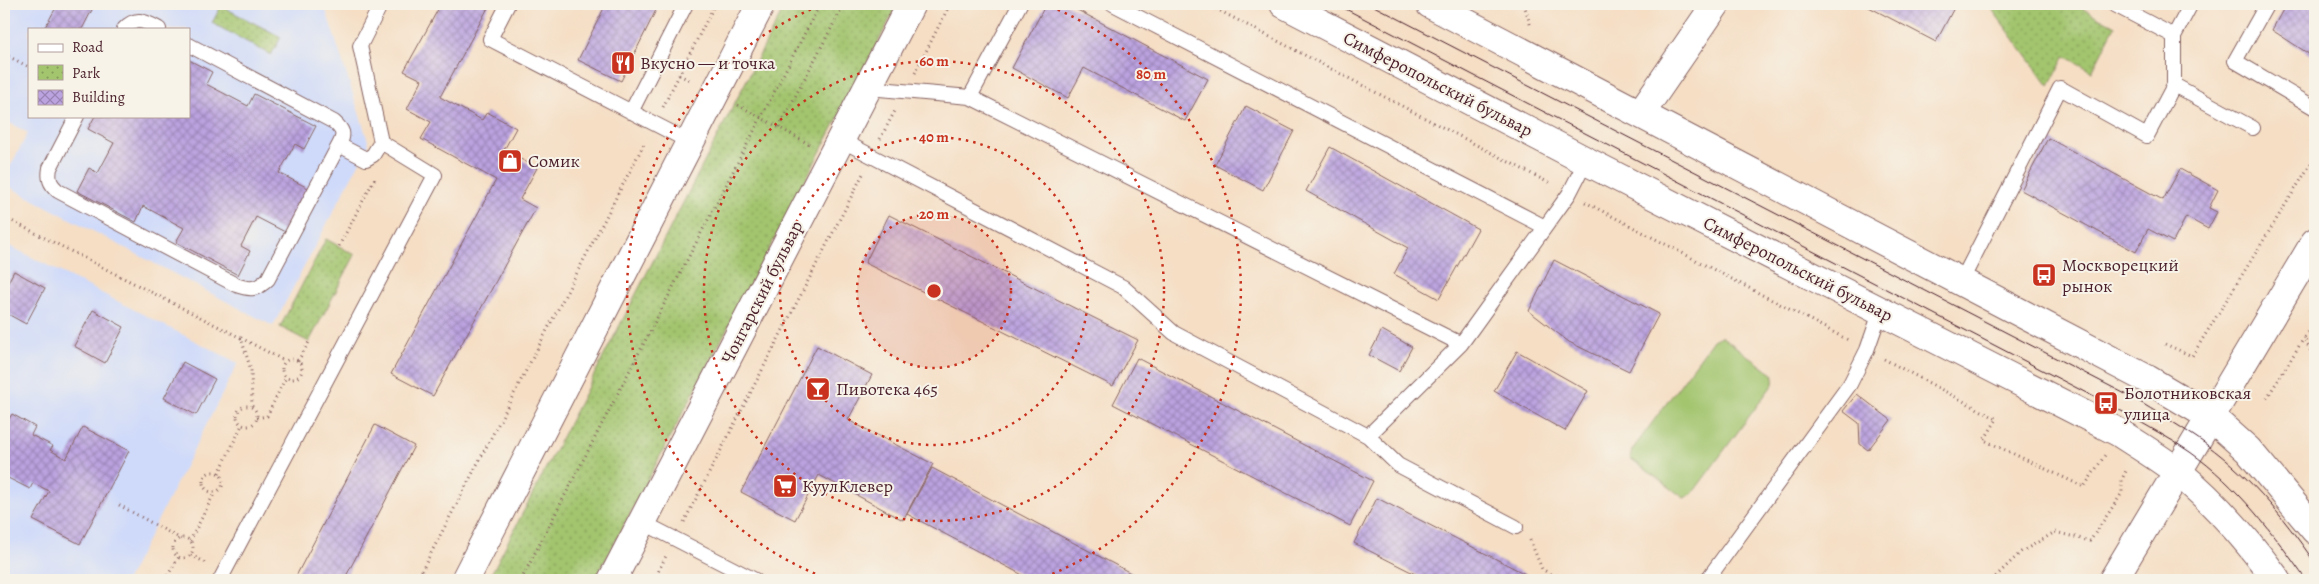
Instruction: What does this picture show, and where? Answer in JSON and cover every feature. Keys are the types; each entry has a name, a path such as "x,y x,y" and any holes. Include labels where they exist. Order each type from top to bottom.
{"main road":[{"path":"464,580 762,4"},
{"name":"Чонгарский бульвар","path":"612,580 911,4"},
{"name":"Симферопольский бульвар","path":"1284,4 1586,161 2118,432 2178,473 2214,506 2263,560 2277,580"},
{"path":"1430,4 1641,112 2147,379 2211,417 2248,450 2315,530"},
{"path":"1641,112 1716,4"},
{"path":"2113,580 2315,242"}],"lane":[{"path":"220,580 435,175 386,145 360,46 381,4"},
{"path":"508,4 490,39 690,142"},
{"path":"631,112 686,4"},
{"path":"970,97 1020,4"},
{"path":"1113,4 1546,227"},
{"path":"2113,4 2174,36"},
{"path":"1960,282 2060,88 2147,136 2174,85 2174,36 2192,4"},
{"path":"2267,4 2235,61 2315,108"},
{"path":"125,28 131,21 138,19 157,28"},
{"path":"76,118 50,168 48,176 51,184 58,191 236,286 249,290 261,286 268,279 344,136 342,128 190,45"},
{"path":"2174,85 2253,128"},
{"path":"868,88 904,93 970,97 1461,344"},
{"path":"339,145 366,159 386,145"},
{"path":"836,149 872,156 1123,287 1174,333 1368,436 1398,465 1522,531"},
{"path":"1368,436 1461,344 1569,194 1586,161"},
{"path":"1707,580 1850,384 1867,350 1881,310"},
{"path":"642,522 755,580"}],"path":[{"path":"418,580 716,4"},
{"path":"521,580 760,116 820,4"},
{"path":"779,127 844,4"},
{"path":"654,580 950,4"},
{"path":"1207,4 1997,419 1984,440 2084,487 2110,447"},
{"path":"1524,4 1532,28"},
{"path":"4,54 28,66"},
{"path":"679,75 779,127 836,149"},
{"path":"340,246 386,145"},
{"path":"2165,344 2192,356 2315,157"},
{"path":"4,217 285,361 292,359 298,361 301,366 300,374 292,378 286,377"},
{"path":"2267,398 2315,319"},
{"path":"241,338 251,370 252,406 257,418 253,424 242,425"},
{"path":"2304,338 2315,359"},
{"path":"298,361 309,342"},
{"path":"285,361 282,369 286,377"},
{"path":"257,418 267,416 286,377"},
{"path":"242,425 237,417 238,411 245,405 252,406"},
{"path":"219,473 242,425"},
{"path":"1992,580 2021,552 2055,532 2090,541 2122,493 2122,478 2128,466"},
{"path":"180,539 175,542 174,549 179,557 185,558 191,555 193,549 190,541 215,492 223,486 223,478 219,473 209,472 203,480 206,489 215,492"},
{"path":"119,505 180,539 190,541"},
{"path":"1522,531 1542,569 1560,580"},
{"path":"165,580 179,557"}],"shaded area":[{"path":"4,4 324,4 369,144 273,326 4,184 4,178 28,133 4,120"},
{"path":"4,243 238,363 127,580 4,580"}],"green space":[{"path":"786,4 898,4 595,580 488,580"},
{"path":"1988,4 2074,4 2115,26 2092,71 2065,56 2049,86"},
{"path":"221,6 281,37 271,55 212,23"},
{"path":"326,239 355,255 309,342 280,327"},
{"path":"1721,336 1774,375 1773,384 1692,494 1684,498 1630,458 1632,450 1713,340"}],"building":[{"path":"58,4 95,4 83,28 45,28"},
{"path":"441,4 490,4 440,97 482,120 487,112 516,128 504,150 537,168 520,199 536,208 433,396 391,374 496,180 421,139 431,122 407,109 422,80 404,71"},
{"path":"606,4 659,4 621,81 578,60"},
{"path":"1046,4 1066,4 1208,79 1185,121 1084,68 1068,98 1012,68"},
{"path":"1863,4 1956,4 1936,42"},
{"path":"2286,4 2315,4 2315,58 2272,30"},
{"path":"190,61 212,72 206,84 248,106 254,94 316,126 304,149 295,144 279,173 310,189 287,233 256,217 241,246 250,251 238,275 176,242 184,228 143,206 136,222 77,191 89,168 98,173 114,143 88,129 94,118 190,118"},
{"path":"1246,106 1294,131 1263,190 1215,165"},
{"path":"2048,138 2163,200 2180,169 2218,190 2209,208 2217,212 2208,229 2186,217 2173,242 2148,229 2136,252 2021,190"},
{"path":"1330,147 1478,229 1439,299 1394,274 1408,248 1306,191"},
{"path":"889,215 1138,340 1113,386 865,263"},
{"path":"1554,260 1659,314 1629,371 1569,342 1529,311"},
{"path":"14,271 45,288 26,324 4,312 4,290"},
{"path":"93,310 124,327 105,363 74,346"},
{"path":"1382,330 1412,347 1399,371 1369,355"},
{"path":"817,346 872,375 848,420 933,464 903,520 819,475 795,520 741,492"},
{"path":"1517,351 1588,391 1565,431 1494,391"},
{"path":"1137,358 1373,481 1350,526 1113,404"},
{"path":"183,362 215,379 196,415 164,398"},
{"path":"1857,394 1891,420 1868,450 1860,444 1859,423 1843,411"},
{"path":"12,414 35,427 31,435 53,446 50,450 66,459 83,427 129,451 80,544 33,520 49,491 33,483 30,489 8,478 4,486 4,420 7,422"},
{"path":"375,425 414,446 344,580 294,580"},
{"path":"932,468 1144,580 1032,580 907,514"},
{"path":"1377,498 1537,580 1427,580 1354,543"}],"tram line":[{"path":"1336,4 2127,414 2167,437 2207,465 2239,495 2268,528 2306,580"},
{"path":"1370,4 2135,399 2189,433 2231,464 2276,511 2315,563"}],"place":[{"name":"Вкусно — и точка","path":"623,63"},
{"name":"Сомик","path":"510,161"},
{"name":"Москворецкий рынок","path":"2044,275"},
{"name":"Пивотека 465","path":"818,389"},
{"name":"Болотниковская улица","path":"2106,403"},
{"name":"КуулКлевер","path":"785,486"}]}
